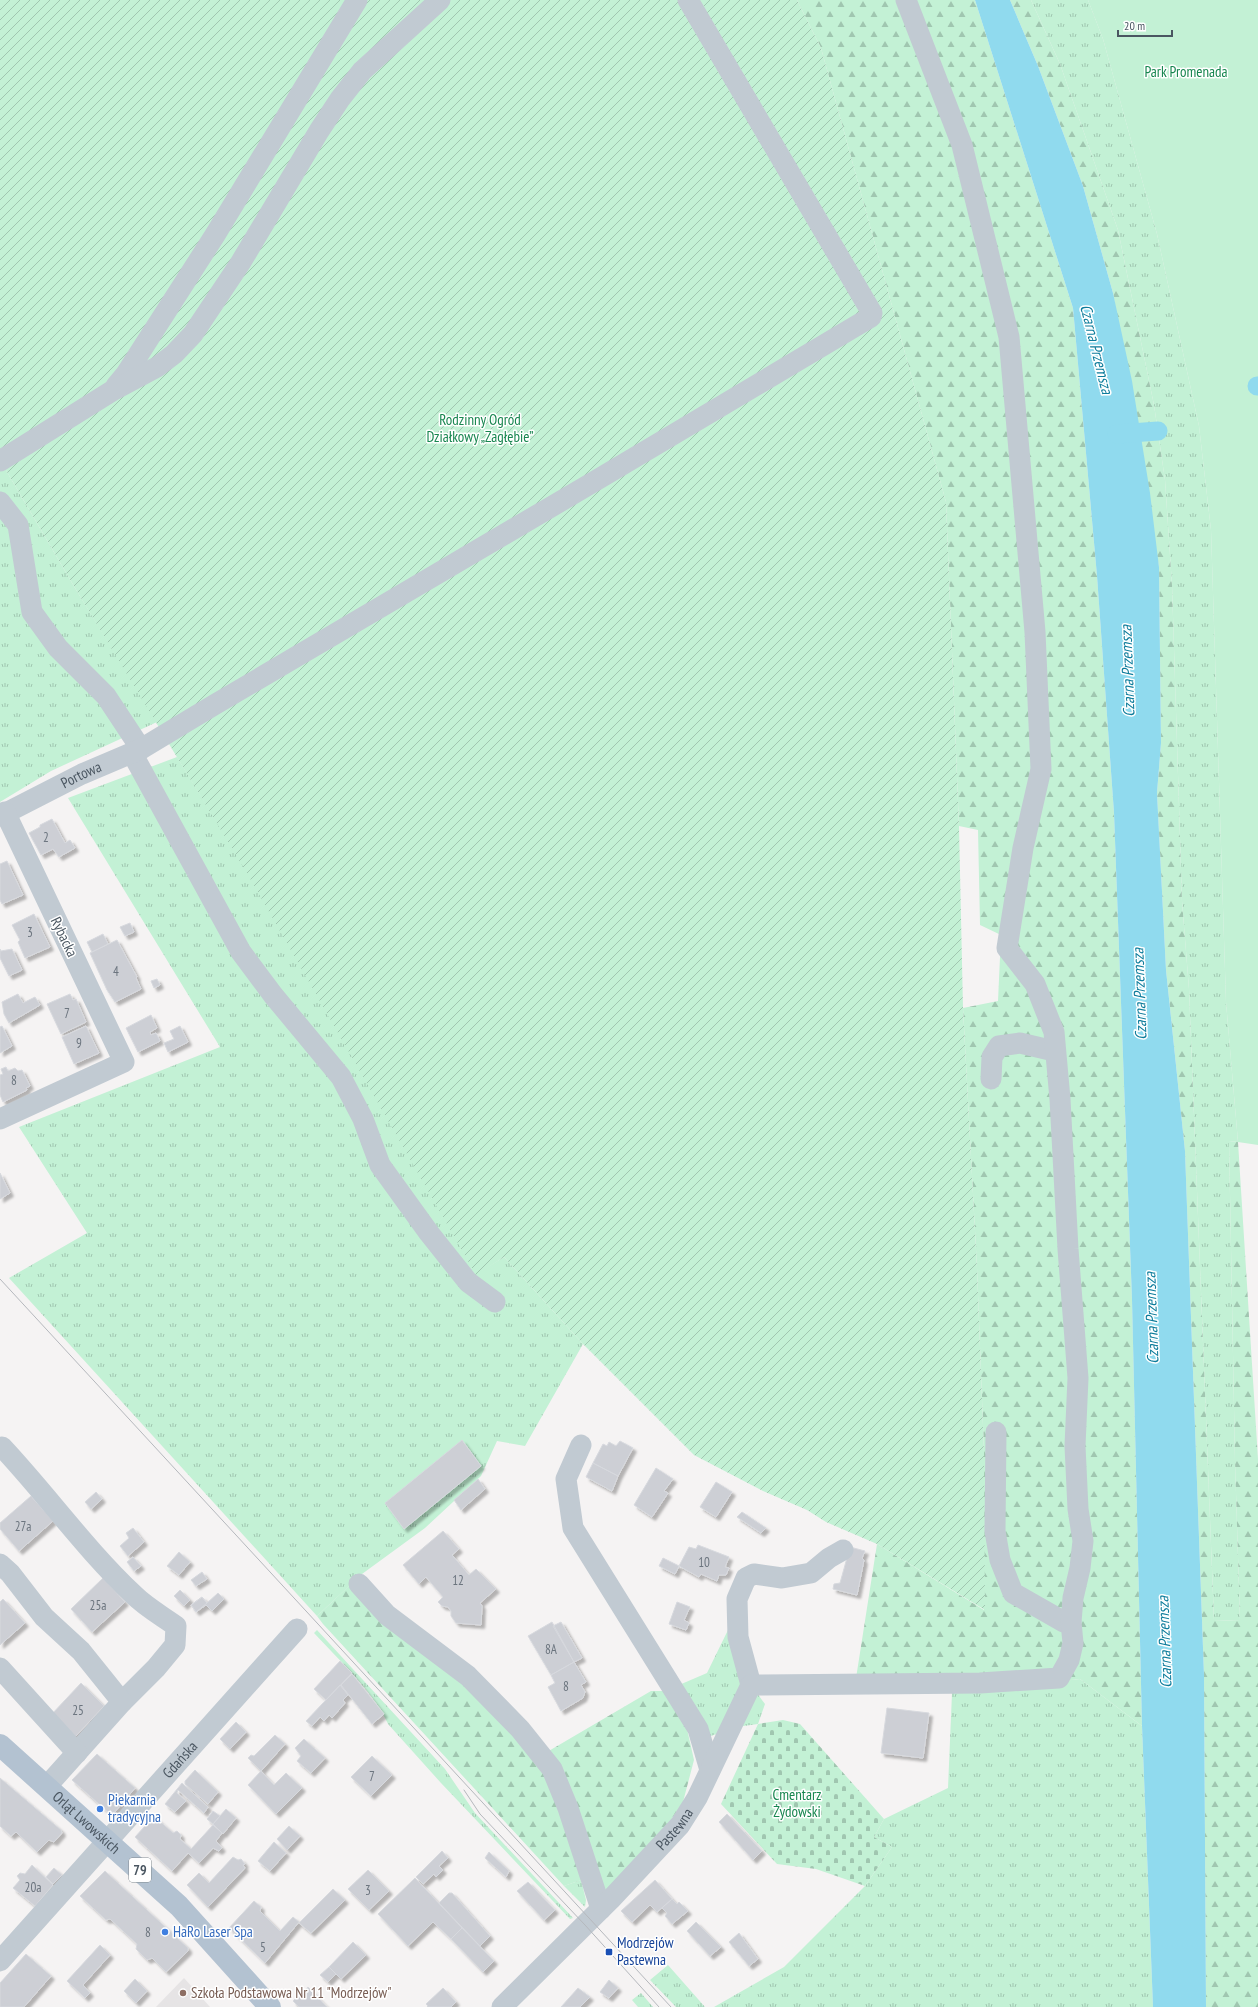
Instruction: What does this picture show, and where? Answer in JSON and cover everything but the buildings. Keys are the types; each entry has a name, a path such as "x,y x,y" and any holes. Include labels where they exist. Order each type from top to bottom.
{"main road":[{"name":"Orląt Lwowskich","path":"0,1745 179,1906 270,2007"}],"street":[{"path":"112,391 126,374 186,282 357,0"},
{"path":"0,461 112,391 157,367 174,354 193,334 241,262 319,131 340,99 362,71 440,0"},
{"name":"Portowa","path":"3,809 136,751 164,736 871,317 872,313 688,0"},
{"path":"843,1550 829,1558 811,1573 782,1578 754,1574 746,1578 737,1599 738,1637 751,1685 835,1683 980,1683 1059,1678 1069,1660 1073,1643 1071,1622 1073,1598 1080,1568 1083,1541 1078,1509 1075,1446 1078,1378 1068,1249 1060,1099 1054,1051 1054,1032 1036,984 1007,948 1023,848 1041,769 1034,632 1009,337 962,145 906,0"},
{"path":"0,502 18,525 32,612 58,648 106,696 241,952 273,995 341,1076 363,1120 380,1165 429,1233 468,1282 495,1302"},
{"name":"Rybacka","path":"0,1119 124,1062 3,809"},
{"path":"991,1079 992,1057 999,1046 1020,1043 1054,1051"},
{"path":"996,1432 995,1531 1000,1560 1013,1593 1064,1622 1071,1622"},
{"path":"582,1445 566,1479 573,1528 698,1729 710,1770"},
{"path":"0,1448 2,1447 28,1475 91,1550 135,1596 176,1626 175,1645 156,1668 122,1702 47,1786"},
{"path":"0,1564 10,1573 44,1616 81,1652 122,1702"},
{"path":"359,1584 387,1615 468,1676 520,1729 552,1769 568,1808 600,1909"},
{"name":"Gdańska","path":"0,1961 297,1629"},
{"path":"0,1668 77,1753"},
{"name":"Pastewna","path":"502,2007 655,1853 680,1824 697,1798 751,1685"}],"shaded area":[{"name":"Szkoła Podstawowa Nr 11 \"Modrzejów\"","path":"184,1978 210,2007 156,2007"}],"green space":[{"name":"Rodzinny Ogród Działkowy „Zagłębie”","path":"0,0 797,0 821,48 946,502 959,826 963,1008 977,1268 984,1452 985,1610 877,1544 826,1522 807,1510 763,1491 694,1455 583,1344 504,1257 476,1275 248,875 75,588 0,460"},
{"path":"797,0 975,0 1073,308 1097,576 1114,813 1132,1300 1142,1726 1080,1679 952,1693 854,1691 877,1544 984,1610 984,1452 977,1268 963,1008 998,1001 1001,935 980,925 978,830 959,826 946,502 821,48"},
{"path":"1010,0 1031,0 1060,64 1118,230 1154,405 1165,480 1172,585 1182,901 1189,989 1214,1620 1240,1621 1235,1461 1229,1141 1238,1142 1258,1459 1258,2007 1206,2007 1204,1675 1185,1151 1166,970 1157,793 1161,743 1159,567 1113,293 1083,186 1038,66"},
{"path":"1031,0 1088,0 1103,39 1157,234 1199,426 1211,530 1226,1002 1238,1142 1229,1141 1235,1460 1240,1621 1214,1620 1189,989 1182,901 1172,585 1165,480 1154,405 1118,230 1060,64"},
{"name":"Park Promenada","path":"1088,0 1258,0 1258,1145 1238,1142 1226,1002 1211,530 1199,426 1157,234 1103,39"},
{"path":"0,460 75,588 157,722 51,771 0,802"},
{"path":"177,757 249,875 476,1274 504,1257 583,1344 525,1446 497,1441 481,1476 425,1528 362,1574 317,1616 9,1278 87,1233 19,1127 220,1047 68,798"},
{"path":"351,1584 547,1752 651,1691 664,1691 687,1729 694,1760 683,1802 659,1838 606,1892 593,1876 564,1886 323,1624 317,1616"},
{"path":"317,1630 445,1769 475,1813 573,1918 570,1919 441,1783 388,1724 382,1712 365,1688 314,1633"},
{"path":"728,1630 751,1685 765,1704 758,1724 736,1727 708,1737 679,1685 707,1673"},
{"path":"1080,1679 1142,1726 1153,2007 714,2007 784,1967 865,1886 892,1847 874,1837 884,1819 948,1788 952,1693"},
{"name":"Cmentarz Żydowski","path":"783,1720 800,1724 884,1819 874,1837 892,1847 865,1886 816,1869 777,1864 721,1804 758,1724"},
{"path":"581,1880 586,1900 585,1907 564,1886"},
{"path":"668,1965 705,2007 676,2007 650,1980"},
{"path":"641,1993 653,2007 638,2007 632,2000"}],"water":[{"name":"Czarna Przemsza","path":"975,0 1010,0 1038,66 1083,186 1113,293 1132,381 1150,493 1159,567 1161,743 1157,793 1166,970 1185,1151 1204,1675 1206,2007 1153,2007 1142,1726 1132,1300 1114,813 1097,576 1073,308"}],"waterway":[{"path":"1117,434 1158,431"}],"tram line":[{"path":"0,1279 671,2007"},
{"path":"464,1790 480,1814 585,1925 659,2007"}],"place":[{"name":"Piekarnia tradycyjna","path":"100,1809"},
{"name":"HaRo Laser Spa","path":"165,1932"},
{"name":"Modrzejów Pastewna","path":"609,1952"},
{"name":"Szkoła Podstawowa Nr 11 \"Modrzejów\"","path":"183,1993"}]}
